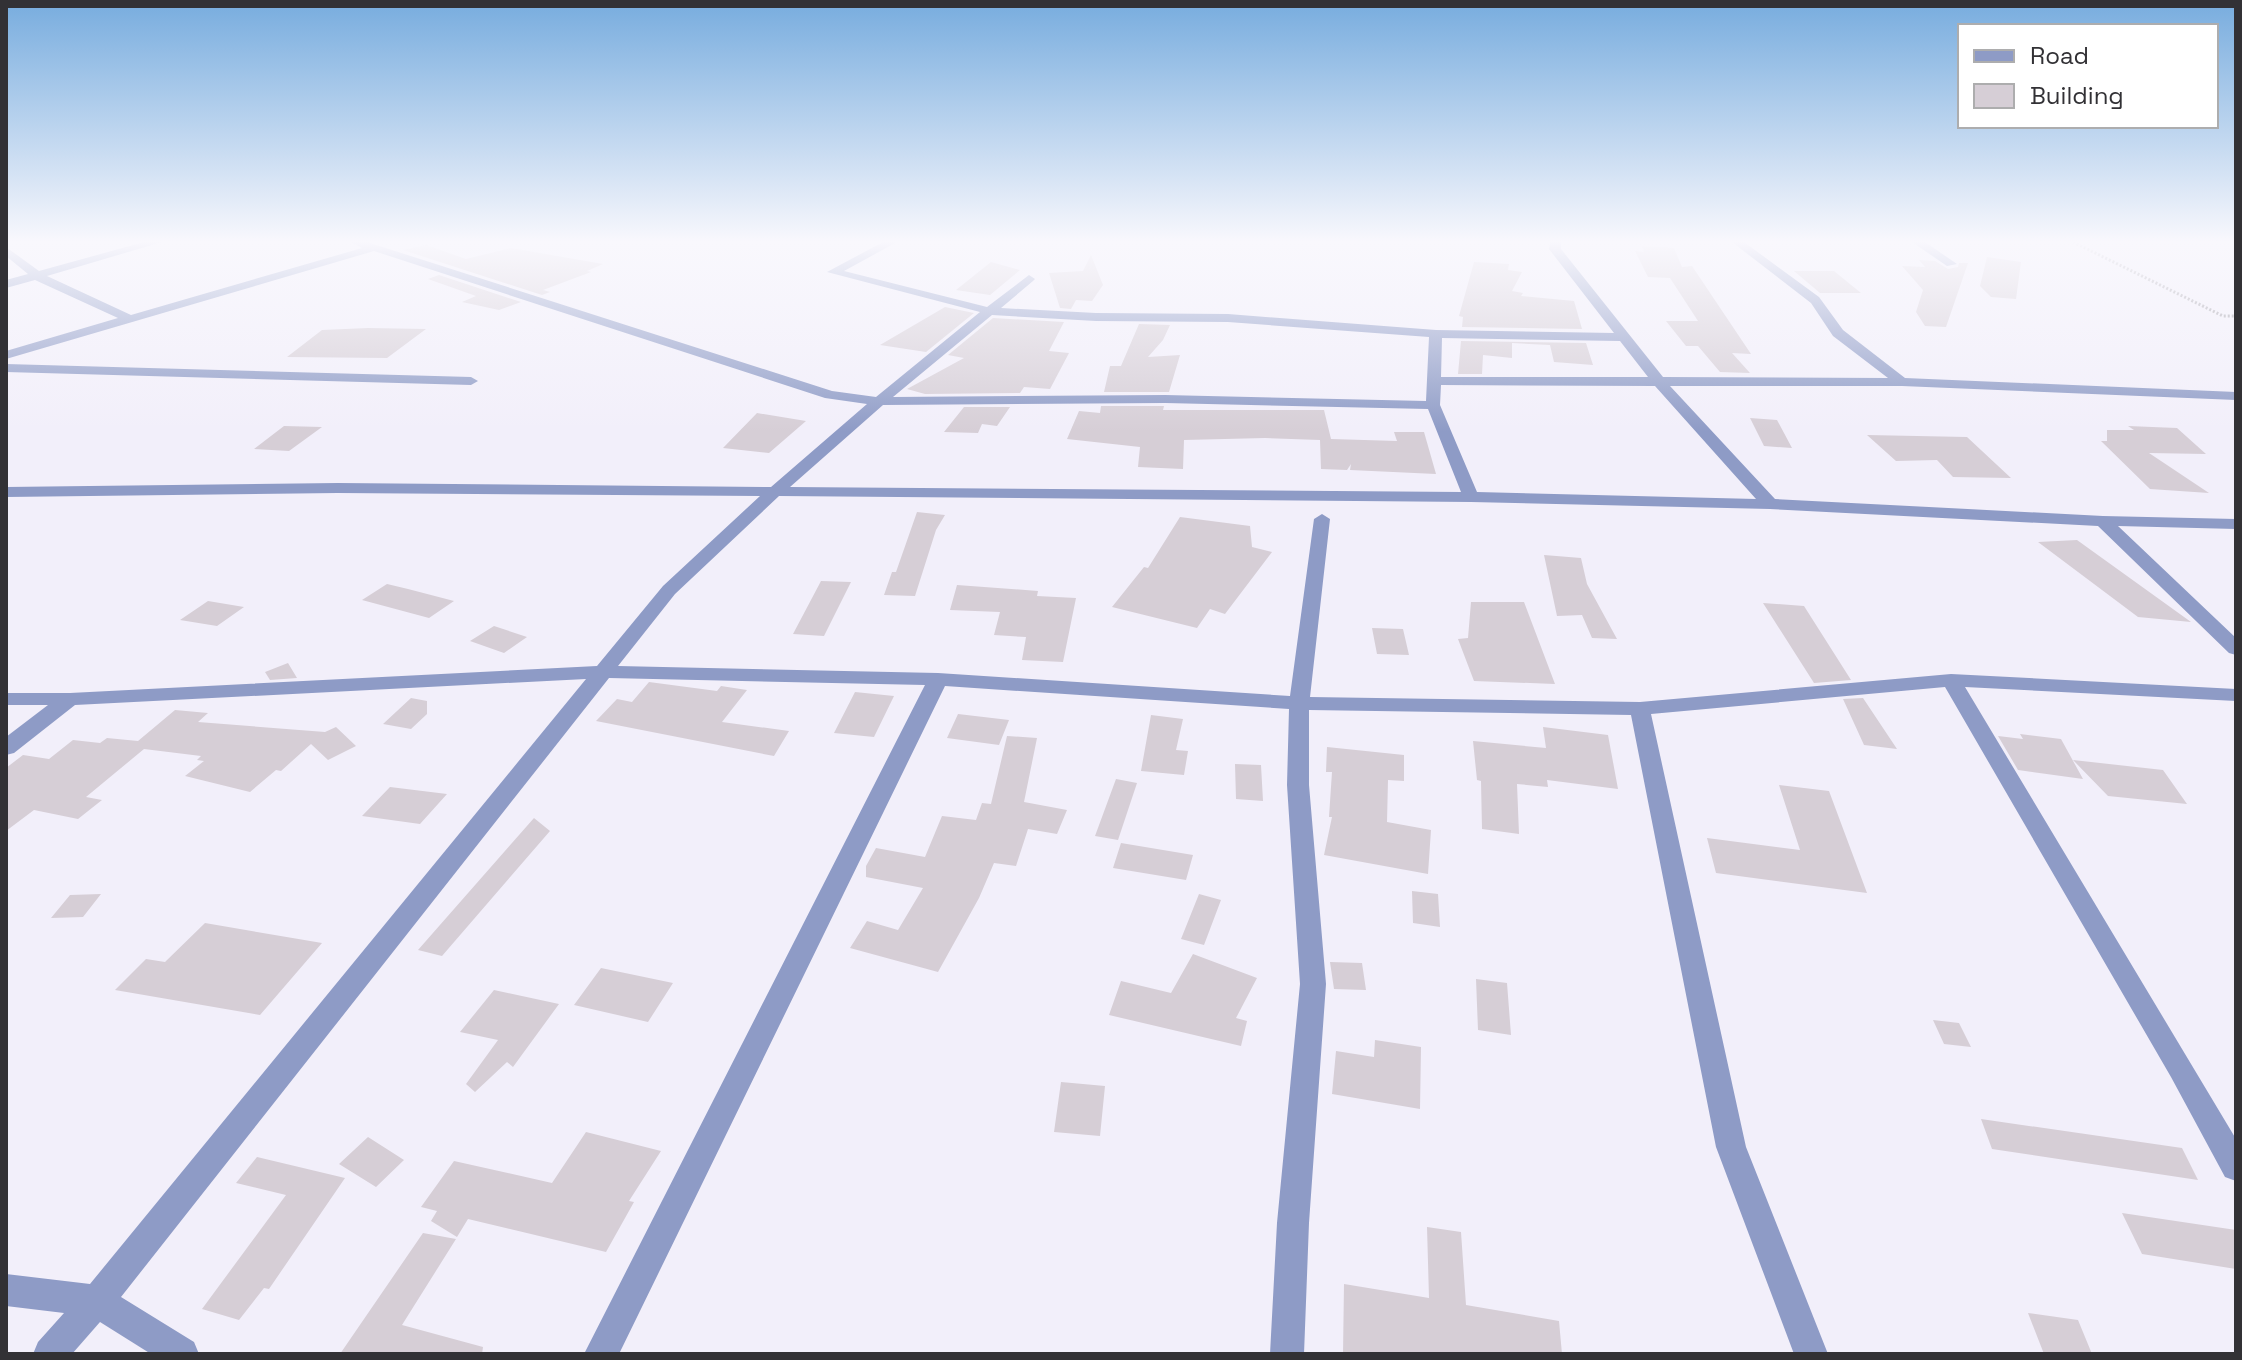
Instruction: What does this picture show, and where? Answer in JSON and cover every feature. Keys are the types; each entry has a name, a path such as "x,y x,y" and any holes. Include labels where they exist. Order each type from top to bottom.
{"street":[{"path":"101,305 128,318"},
{"path":"6,355 172,305"},
{"path":"552,305 830,395 878,401 1165,399 1433,405"},
{"path":"967,305 989,311 1096,317 1214,317 1436,334 1624,337"},
{"path":"50,1354 97,1301 669,590 771,493 996,305"},
{"path":"1599,305 1660,383 1770,504"},
{"path":"1819,305 1838,333 1902,382"},
{"path":"1436,334 1433,405 1471,497"},
{"path":"6,368 471,381"},
{"path":"1434,381 1902,382 2236,396"},
{"path":"6,492 353,488 1471,497 1770,504 2103,521 2236,524"},
{"path":"1287,1354 1293,1223 1313,984 1298,785 1299,703 1322,519"},
{"path":"2103,521 2236,649"},
{"path":"6,699 70,699 603,672 938,679 1299,703 1640,709 1951,680 2236,695"},
{"path":"601,1354 938,679"},
{"path":"1951,680 2181,1068 2236,1167"},
{"path":"6,748 70,699"},
{"path":"1640,709 1731,1147 1811,1354"},
{"path":"6,1290 97,1301 182,1354"}],"path":[{"path":"2202,305 2223,316 2236,316"}],"building":[{"path":"478,305 511,305 499,310"},
{"path":"1462,305 1575,305 1582,329 1462,327 1463,317 1459,316"},
{"path":"1688,305 1718,305 1751,354 1732,353 1750,373 1720,372 1698,346 1686,346 1666,321 1698,321"},
{"path":"1918,305 1953,305 1946,327 1925,326 1916,312"},
{"path":"945,307 974,313 926,352 880,345"},
{"path":"993,318 1064,322 1049,351 1069,353 1050,389 1024,387 1020,393 925,394 907,389 964,358 948,355"},
{"path":"1139,324 1170,325 1163,340 1148,357 1180,355 1169,392 1104,392 1110,366 1121,366"},
{"path":"426,329 387,358 287,357 322,330"},
{"path":"1461,341 1586,343 1593,365 1554,362 1550,345 1512,343 1512,358 1483,355 1482,374 1458,374"},
{"path":"1101,406 1164,406 1163,410 1324,410 1331,439 1397,441 1394,432 1424,432 1436,474 1350,470 1351,464 1347,470 1321,469 1320,440 1265,438 1184,440 1183,469 1138,467 1140,447 1067,439 1079,411 1100,413"},
{"path":"964,407 1010,407 997,426 982,424 978,433 944,432"},
{"path":"757,413 806,421 769,453 723,448"},
{"path":"1750,418 1777,420 1792,448 1764,446"},
{"path":"284,426 322,427 289,451 254,449"},
{"path":"2128,426 2177,428 2206,454 2149,453 2209,493 2150,489 2101,441 2107,441 2107,430 2134,430"},
{"path":"1867,435 1967,437 2011,478 1953,477 1937,460 1896,461"},
{"path":"917,512 945,515 936,530 915,596 884,595 892,572 896,572"},
{"path":"1180,517 1250,526 1252,547 1272,552 1225,614 1210,609 1197,628 1112,607 1144,567 1148,568"},
{"path":"2077,540 2191,622 2138,617 2038,542"},
{"path":"1544,555 1581,558 1587,584 1617,639 1592,638 1582,615 1557,616"},
{"path":"821,581 851,582 824,636 793,634"},
{"path":"387,584 454,601 429,618 362,600"},
{"path":"957,585 1038,591 1037,596 1076,598 1063,662 1022,660 1026,637 994,635 1000,612 950,610"},
{"path":"208,601 244,607 217,626 180,620"},
{"path":"1471,602 1524,602 1555,684 1474,681 1458,639 1468,638"},
{"path":"1763,603 1804,606 1851,680 1814,683"},
{"path":"494,626 527,637 504,653 470,641"},
{"path":"1372,628 1403,629 1409,655 1377,654"},
{"path":"288,663 297,678 270,680 265,672"},
{"path":"649,682 717,691 721,686 747,690 722,722 789,731 774,756 596,721 617,699 632,702"},
{"path":"855,692 894,696 874,737 834,733"},
{"path":"411,698 427,701 427,714 411,729 383,724"},
{"path":"1863,698 1897,749 1864,745 1843,699"},
{"path":"175,710 208,713 198,722 325,732 336,727 356,746 328,760 311,744 281,771 276,770 250,792 185,776 204,761 197,760 201,756 144,749 86,797 102,800 78,819 34,810 6,831 6,768 23,755 49,759 73,740 100,743 107,738 138,741"},
{"path":"958,714 1009,720 999,745 947,738"},
{"path":"1151,715 1183,719 1176,750 1188,751 1184,775 1141,771"},
{"path":"1543,727 1608,735 1618,789 1547,780 1548,787 1517,784 1519,834 1482,829 1481,781 1477,780 1473,741 1546,748"},
{"path":"2020,734 2061,739 2083,779 2018,770 1998,736 2023,739"},
{"path":"1007,736 1037,738 1024,802 1067,810 1057,834 1028,829 1016,866 994,863 979,898 938,972 850,948 867,921 898,930 923,888 866,877 866,866 876,848 925,857 942,816 976,820 982,803 991,804"},
{"path":"1327,747 1404,755 1404,781 1388,780 1387,822 1431,830 1428,874 1324,855 1332,817 1329,817 1332,772 1326,772"},
{"path":"2073,760 2163,770 2187,804 2108,796"},
{"path":"1235,764 1261,765 1263,801 1236,799"},
{"path":"1116,779 1137,783 1118,840 1095,836"},
{"path":"1779,785 1829,791 1867,893 1716,873 1707,838 1800,850"},
{"path":"390,787 447,794 420,824 362,816"},
{"path":"534,818 550,831 442,956 418,950"},
{"path":"1121,843 1193,855 1186,880 1113,868"},
{"path":"1412,891 1438,894 1440,927 1413,923"},
{"path":"101,894 83,917 51,918 70,895"},
{"path":"1199,894 1221,900 1204,945 1181,939"},
{"path":"205,923 322,943 260,1015 115,990 146,959 165,962"},
{"path":"1193,954 1257,978 1236,1018 1247,1021 1241,1046 1109,1015 1121,981 1171,993"},
{"path":"1330,962 1362,963 1366,990 1334,989"},
{"path":"601,968 673,983 648,1022 574,1005"},
{"path":"1476,979 1507,983 1511,1035 1478,1030"},
{"path":"494,990 559,1004 513,1067 507,1062 475,1092 466,1084 498,1040 460,1032"},
{"path":"1933,1020 1959,1023 1971,1047 1944,1044"},
{"path":"1375,1040 1421,1047 1420,1109 1332,1094 1336,1051 1374,1057"},
{"path":"1061,1082 1105,1086 1100,1136 1054,1132"},
{"path":"1981,1119 2182,1148 2198,1180 1992,1149"},
{"path":"586,1132 661,1151 629,1201 634,1202 606,1252 468,1219 457,1237 431,1221 437,1211 421,1207 454,1161 552,1183"},
{"path":"368,1137 404,1160 376,1187 339,1164"},
{"path":"257,1157 345,1178 269,1289 264,1288 239,1320 202,1309 286,1195 236,1183"},
{"path":"2122,1213 2236,1230 2236,1269 2142,1254"},
{"path":"1427,1227 1461,1232 1466,1305 1559,1321 1562,1354 1343,1354 1344,1284 1429,1298"},
{"path":"423,1233 456,1239 402,1325 483,1347 482,1354 340,1354"},
{"path":"2028,1313 2078,1320 2092,1354 2044,1354"}]}
